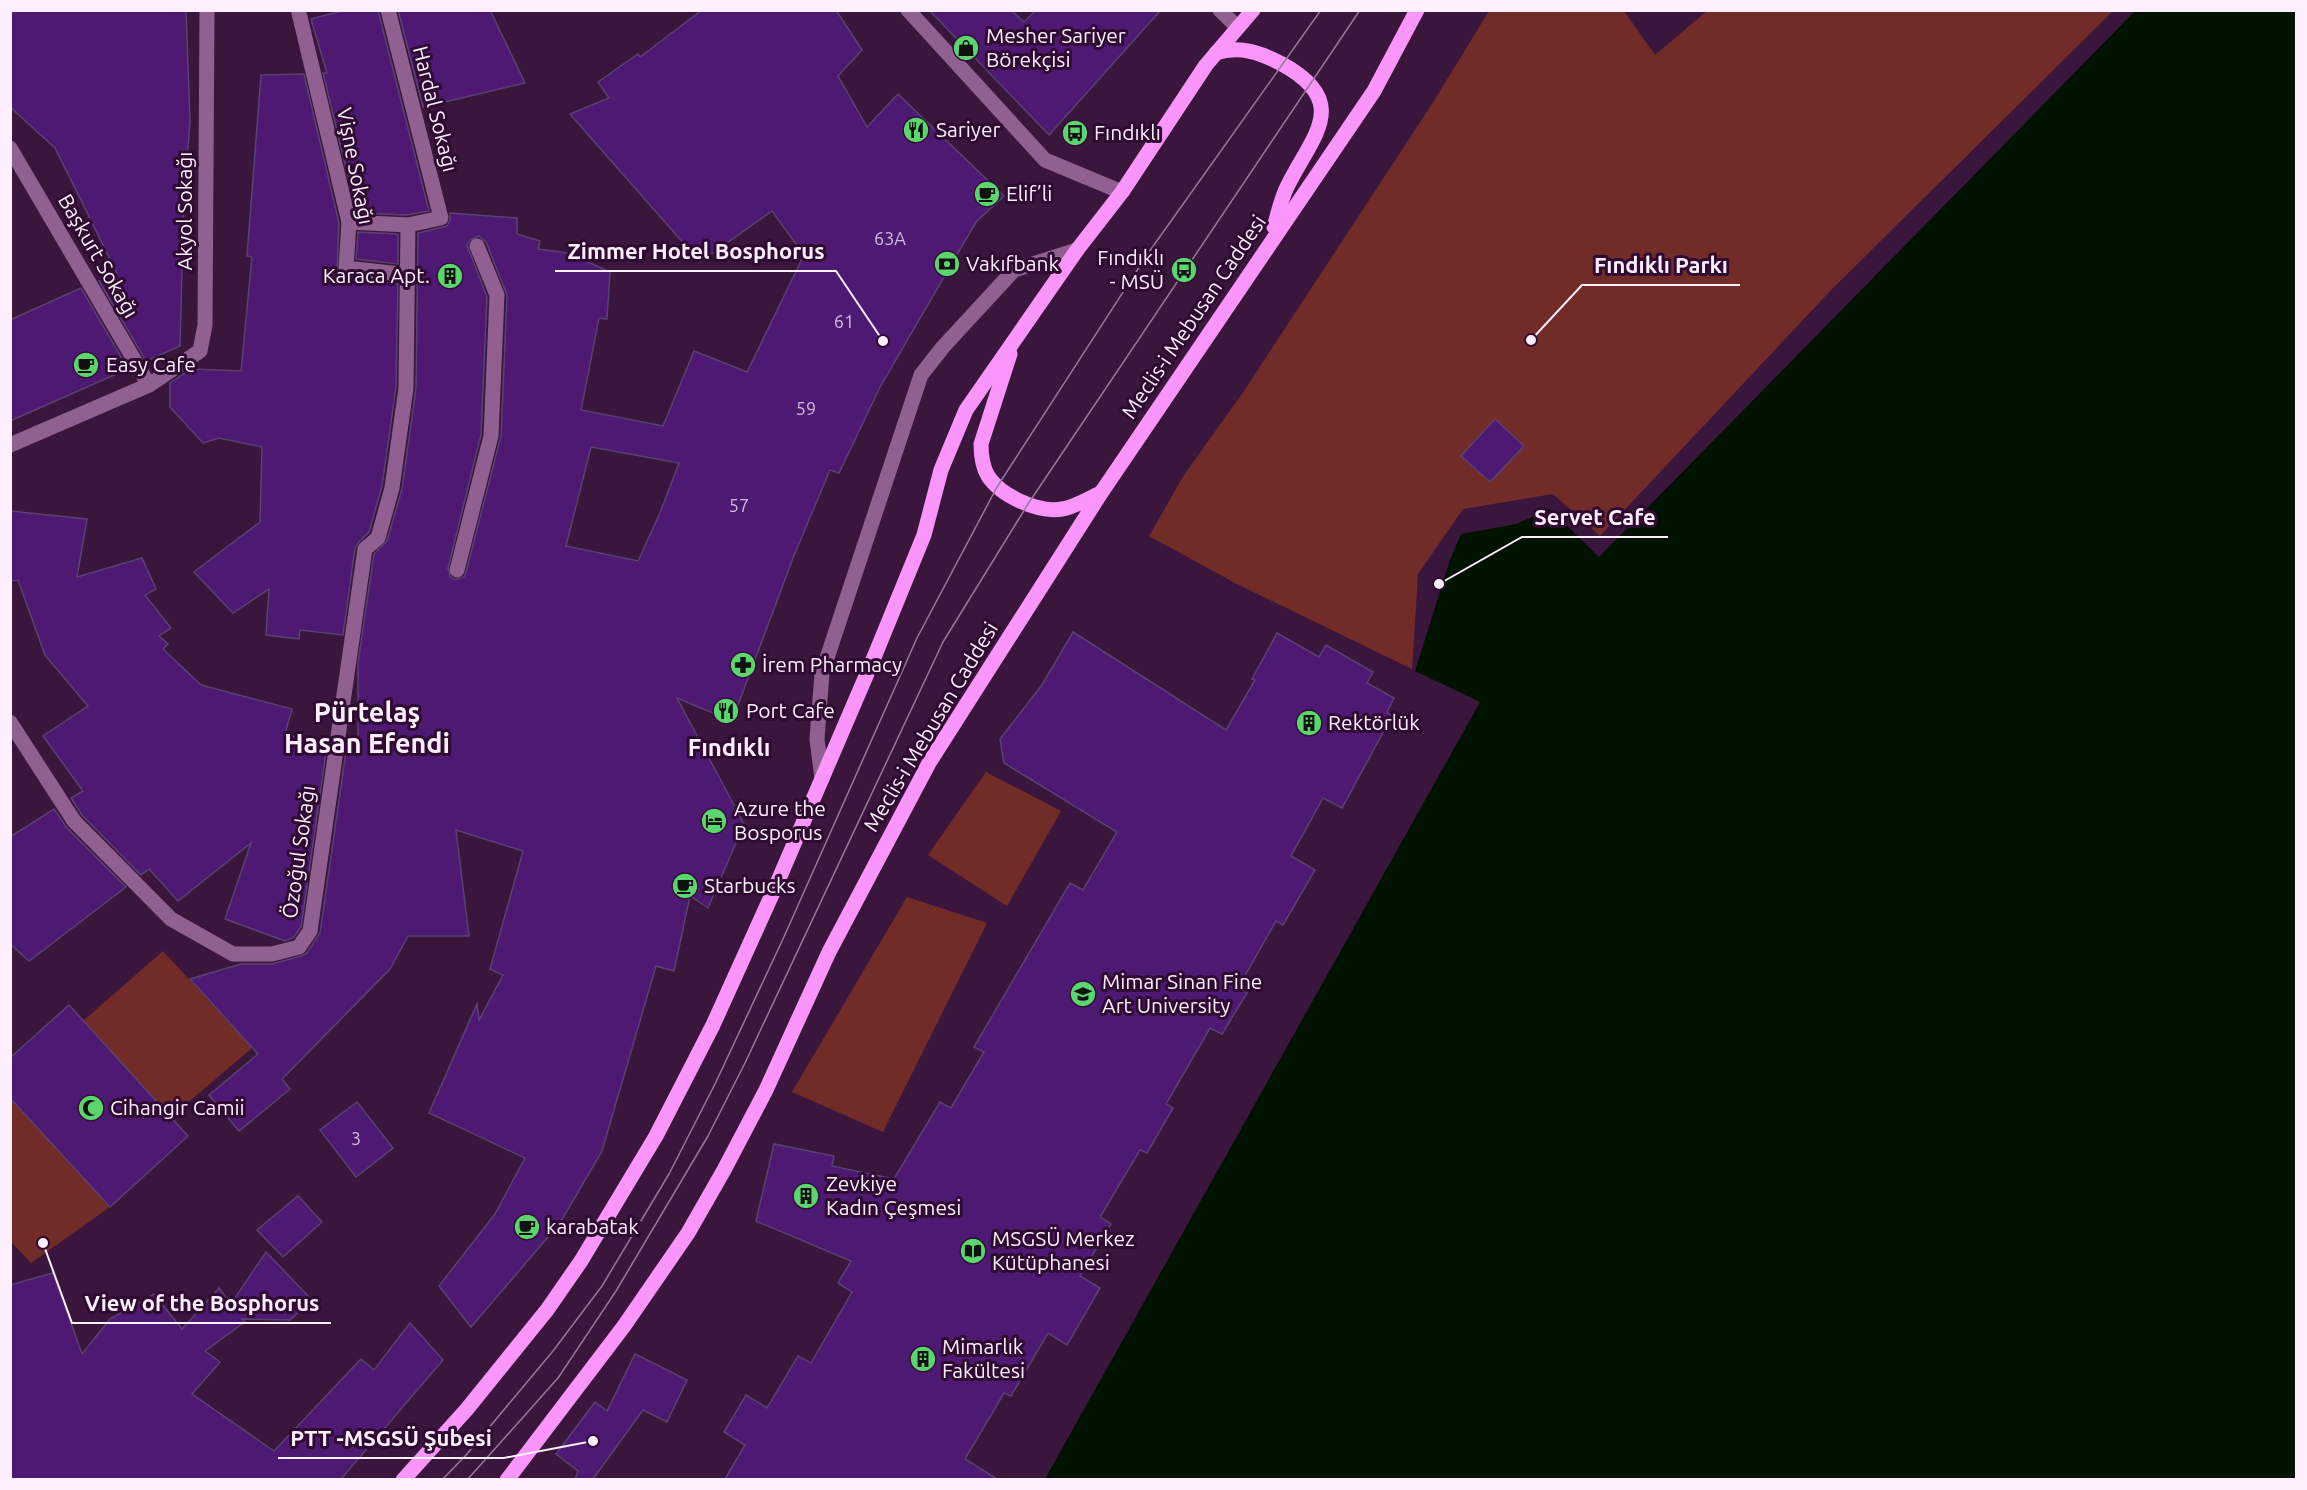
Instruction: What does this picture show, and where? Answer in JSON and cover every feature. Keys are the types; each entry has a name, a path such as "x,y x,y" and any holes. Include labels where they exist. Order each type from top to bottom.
{"main road":[{"path":"403,1479 466,1409 547,1310 587,1251 656,1136 712,1025 822,779 924,534 941,470 953,438 977,393 1077,250 1122,192 1216,53 1253,10"},
{"name":"Meclis-i Mebusan Caddesi","path":"507,1479 624,1326 688,1233 766,1090 829,952 929,763 1101,493 1374,91 1417,10"},
{"path":"1216,53 1228,49 1255,52 1270,57 1299,75 1318,94 1322,113 1320,129 1286,188 1270,241"},
{"path":"1015,340 981,444 981,459 987,474 1004,492 1045,510 1064,509 1101,493"}],"street":[{"name":"Akyol Sokağı","path":"10,445 149,385 200,351 205,326 207,10"},
{"name":"Hardal Sokağı","path":"388,10 441,218 408,225"},
{"path":"908,10 1045,160 1122,192"},
{"path":"1220,10 1238,27"},
{"name":"Vişne Sokağı","path":"299,13 349,222 346,268 409,275"},
{"name":"Başkurt Sokağı","path":"10,148 149,385"},
{"path":"349,222 408,225"},
{"name":"Vişne Sokağı","path":"365,549 378,538 392,488 406,388 408,225"},
{"path":"457,570 491,436 497,295 477,246"},
{"path":"822,779 817,739 822,673 921,375 943,347 1014,270 1077,250"},
{"name":"Özoğul Sokağı","path":"10,722 74,820 171,919 233,954 272,954 299,946 310,931 365,549"}],"shaded area":[{"path":"2136,10 2296,11 2296,1479 1045,1479 1480,702 1415,671 1450,560 1461,534 1516,524 1550,509 1599,557"},
{"path":"1489,11 1624,11 1655,55 1707,11 2113,11 1833,288 1600,536 1553,494 1463,509 1418,574 1412,669 1235,583 1149,536 1184,475 1244,391 1432,104"},
{"path":"986,772 1061,811 1007,906 928,855"},
{"path":"907,897 987,923 883,1132 792,1092"},
{"path":"163,951 252,1048 171,1117 83,1021"},
{"path":"11,1098 110,1207 31,1263 11,1242"}],"building":[{"path":"10,10 186,10 190,121 184,194 180,346 146,361 99,281 117,273 55,148 10,107"},
{"path":"345,10 378,10 429,211 407,215 357,213 323,73 327,73 311,19"},
{"path":"398,10 490,10 525,83 423,107"},
{"path":"702,10 836,10 862,50 838,76 867,127 898,94 1004,196 976,222 880,387 839,473 830,470 793,558 732,721 677,698 744,824 708,908 690,896 674,971 656,966 602,1151 560,1223 471,1327 439,1286 495,1214 525,1158 429,1113 477,1004 479,1020 503,975 490,969 523,851 456,830 469,936 408,936 390,969 282,1079 290,1089 239,1131 209,1095 258,1054 190,979 241,964 272,964 301,956 307,953 320,933 346,751 358,754 358,663 374,554 387,541 402,489 416,388 418,233 447,226 450,213 517,218 517,234 540,241 538,249 568,253 610,272 607,319 599,318 581,410 663,426 694,351 747,372 804,255 772,211 700,262 570,114 609,98 598,82 638,54 640,57","holes":["479,236 486,242 507,295 501,436 466,572 464,577 455,580 450,577 448,568 481,435 487,297 467,245 470,240","591,447 679,463 638,561 566,546"]},
{"path":"929,10 1011,10 1024,22 1036,10 1161,10 1049,135"},
{"path":"304,74 339,223 337,272 345,278 398,284 396,387 382,486 369,532 355,548 343,635 300,630 299,639 266,635 269,589 233,613 194,572 260,522 262,447 219,438 203,443 170,407 170,383 191,369 241,371 252,257 247,256 261,75"},
{"path":"358,232 398,234 398,264 356,259"},
{"path":"81,288 128,369 10,421 10,320"},
{"path":"1495,419 1524,446 1490,482 1461,456"},
{"path":"10,511 87,519 77,577 142,558 156,589 145,595 171,628 159,636 168,644 163,649 201,685 292,709 285,734 327,745 301,927 293,938 285,941 225,919 251,843 178,901 149,869 141,875 82,815 71,798 83,791 43,736 88,706 45,655 18,580 10,581"},
{"path":"1073,632 1226,730 1255,680 1252,679 1277,633 1319,657 1326,645 1373,672 1367,683 1394,698 1387,712 1392,716 1342,808 1323,798 1291,856 1315,870 1283,925 1276,921 1238,988 1247,993 1222,1034 1210,1028 1166,1104 1173,1108 1147,1153 1140,1150 1100,1217 1111,1224 1080,1276 1100,1288 1067,1345 1048,1333 1011,1396 1004,1393 965,1459 997,1479 725,1479 745,1445 724,1432 746,1395 767,1408 798,1356 811,1363 852,1292 838,1283 851,1261 756,1221 774,1144 834,1156 832,1166 894,1179 940,1102 951,1108 984,1052 974,1047 1070,883 1083,890 1117,832 1004,763 1000,739 1042,685"},
{"path":"54,809 67,828 126,887 29,961 10,944 10,837"},
{"name":"Cihangir Camii","path":"69,1005 188,1136 110,1207 10,1098 10,1058"},
{"path":"357,1102 393,1148 356,1177 320,1130"},
{"path":"298,1196 322,1222 283,1257 257,1230"},
{"path":"266,1252 312,1300 290,1320 242,1319 245,1322 205,1351 220,1362 192,1394 274,1451 361,1359 374,1370 410,1323 443,1360 341,1479 10,1479 10,1285 53,1273 82,1354 110,1319 154,1294 182,1329 219,1288 231,1304"},
{"path":"635,1354 687,1380 667,1422 643,1410 593,1479 575,1479 578,1471 556,1454 595,1402 607,1411"}],"tram line":[{"path":"442,1480 467,1454 553,1351 602,1286 669,1174 715,1084 783,939 917,638 997,487 1149,252 1321,10"},
{"path":"467,1480 558,1378 616,1291 708,1136 745,1063 943,642 1028,504 1360,10"}],"place":[{"name":"Mesher Sariyer Börekçisi","path":"966,48"},
{"name":"Sariyer","path":"916,130"},
{"name":"Fındıklı","path":"1075,133"},
{"name":"Elif’li","path":"987,194"},
{"name":"Vakıfbank","path":"947,264"},
{"name":"Fındıklı - MSÜ","path":"1184,270"},
{"name":"Karaca Apt.","path":"450,276"},
{"name":"Fındıklı Parkı","path":"1531,340"},
{"name":"Zimmer Hotel Bosphorus","path":"883,341"},
{"name":"Easy Cafe","path":"86,365"},
{"name":"Servet Cafe","path":"1439,584"},
{"name":"İrem Pharmacy","path":"743,665"},
{"name":"Port Cafe","path":"726,711"},
{"name":"Rektörlük","path":"1309,723"},
{"name":"Azure the Bosporus","path":"714,821"},
{"name":"Starbucks","path":"685,886"},
{"name":"Mimar Sinan Fine Art University","path":"1083,994"},
{"name":"Cihangir Camii","path":"91,1108"},
{"name":"Zevkiye Kadın Çeşmesi","path":"806,1196"},
{"name":"karabatak","path":"527,1227"},
{"name":"View of the Bosphorus","path":"43,1243"},
{"name":"MSGSÜ Merkez Kütüphanesi","path":"973,1251"},
{"name":"Mimarlık Fakültesi","path":"923,1359"},
{"name":"PTT -MSGSÜ Şubesi","path":"593,1441"}],"district":[{"name":"Pürtelaş Hasan Efendi","path":"367,728"},
{"name":"Fındıklı","path":"729,748"}]}
